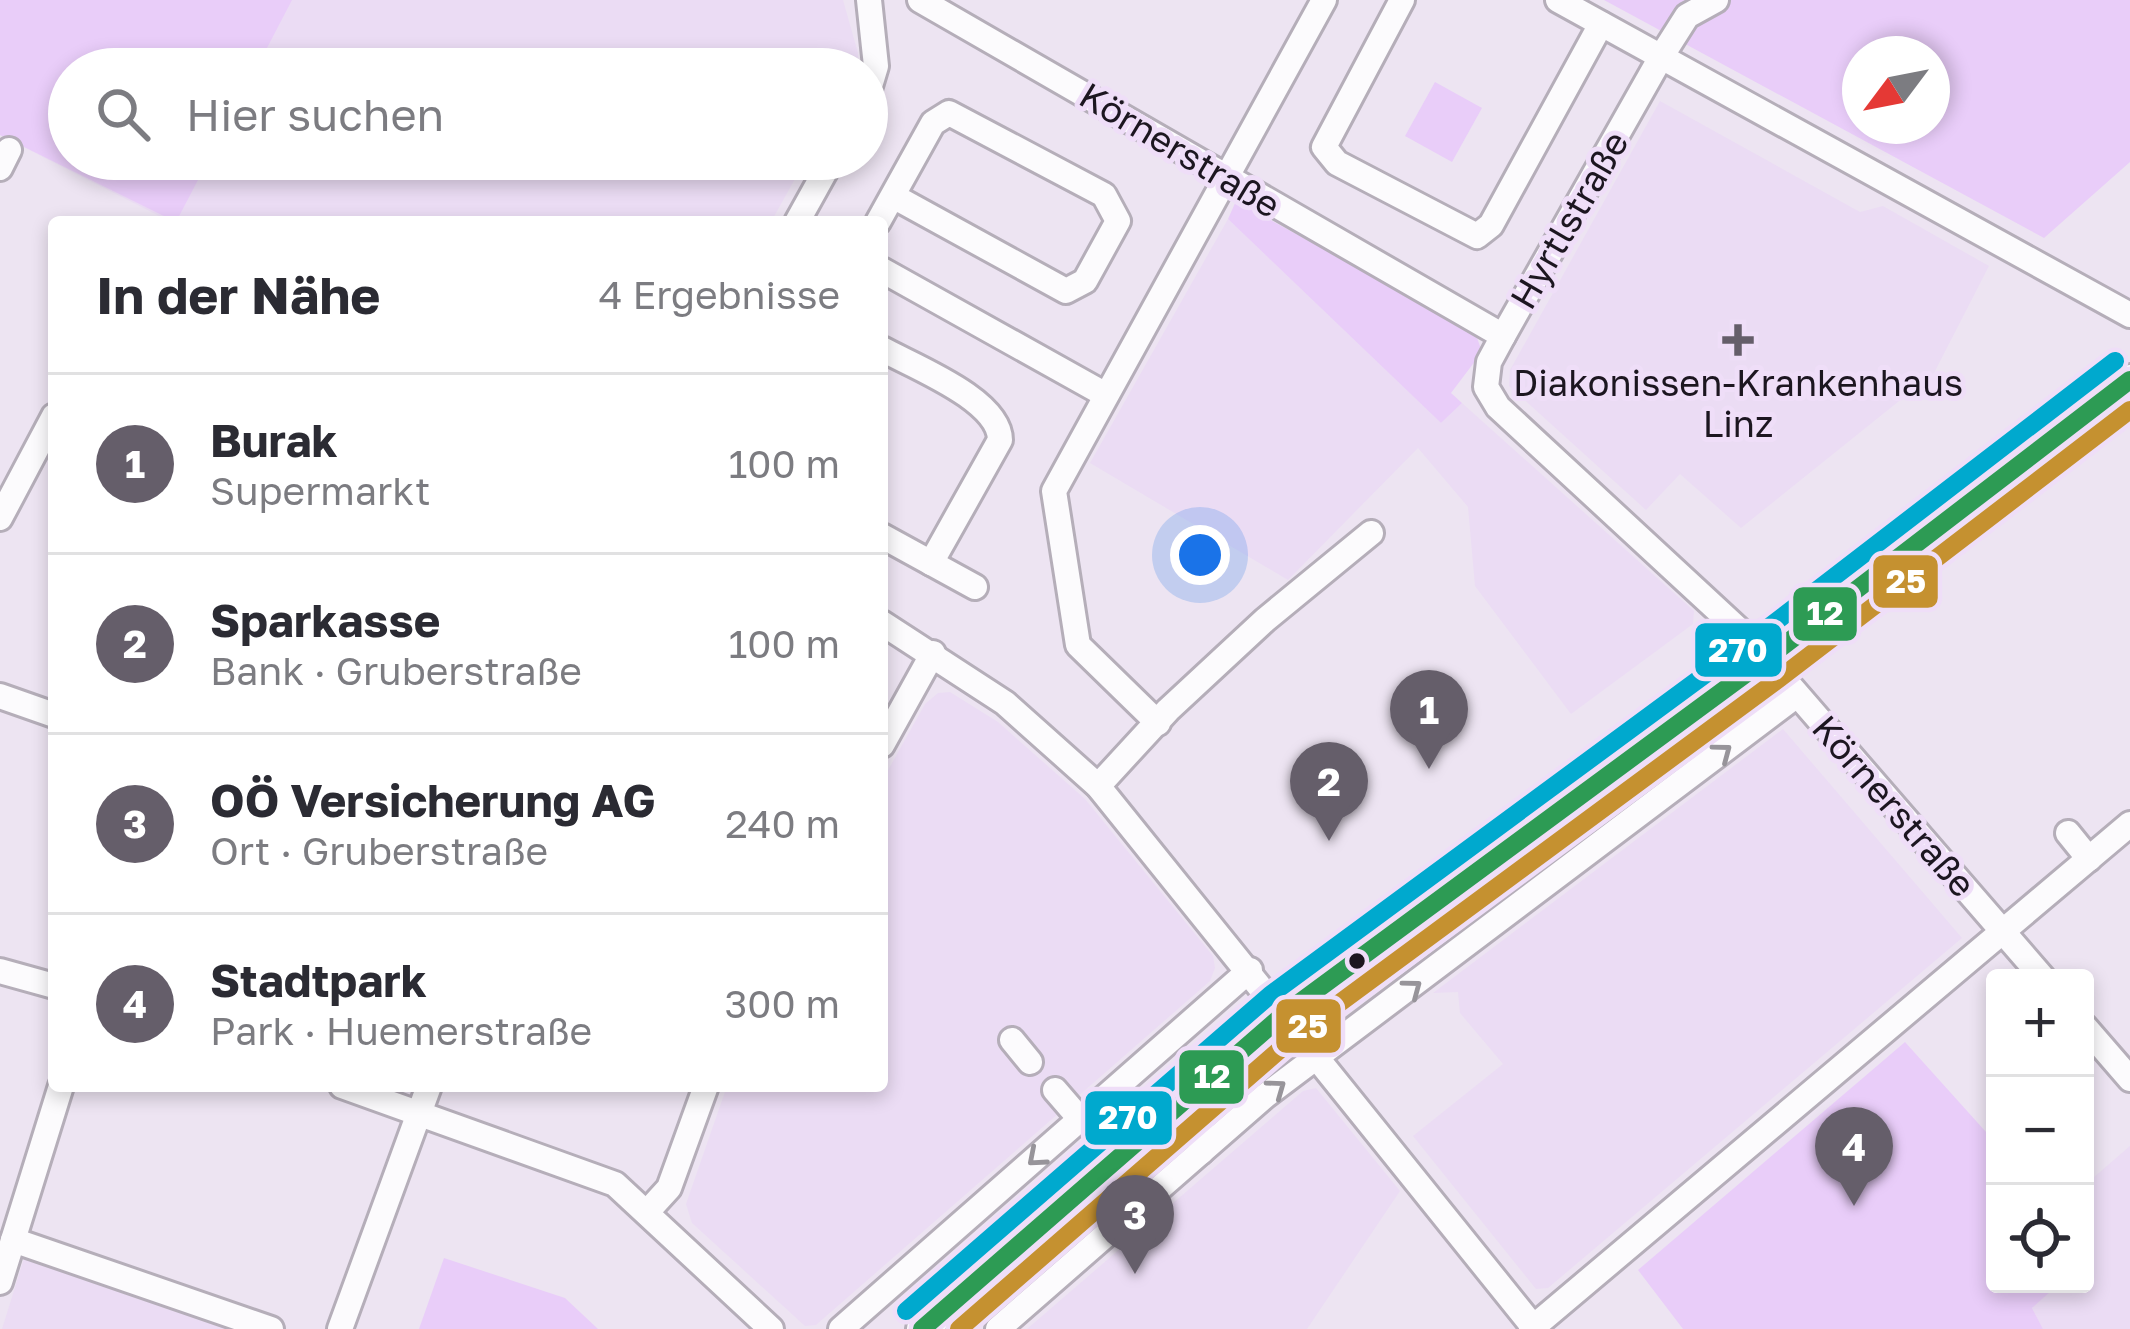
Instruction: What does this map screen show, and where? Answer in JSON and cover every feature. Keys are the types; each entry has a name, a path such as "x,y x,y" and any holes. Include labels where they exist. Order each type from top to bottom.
{"main road":[{"path":"922,1329 1284,1014 1766,659 2130,380"}],"street":[{"path":"869,0 874,48"},
{"name":"Körnerstraße","path":"920,0 1116,111 1226,181 1503,336"},
{"path":"1158,723 1087,657 1069,612 1054,491 1324,0"},
{"path":"1402,0 1324,147 1337,163 1477,236 1491,225 1601,24"},
{"path":"1558,0 2130,315"},
{"name":"Hyrtlstraße","path":"1486,387 1490,362 1503,336 1661,57 1688,16 1716,0"},
{"path":"881,216 933,123 949,113 1104,195 1118,221 1085,281 1066,291 893,196"},
{"path":"799,216 820,180"},
{"path":"888,273 1106,395"},
{"path":"888,352 982,404 1000,430 932,563"},
{"name":"Körnerstraße","path":"1486,387 1498,407 1766,659 2035,969"},
{"path":"0,518 48,427"},
{"path":"1098,786 1265,620 1371,533"},
{"path":"888,539 975,587"},
{"path":"888,627 1031,724 1098,786 1533,1328 2130,824"},
{"path":"888,734 933,653"},
{"path":"998,1329 1265,1096 1797,695"},
{"path":"0,696 48,713"},
{"path":"2068,833 2089,859"},
{"path":"841,1329 1250,970"},
{"path":"0,971 48,984"},
{"path":"2094,1037 2130,1079"},
{"path":"1012,1040 1030,1062"},
{"path":"1201,1087 1202,1152"},
{"path":"1055,1090 1080,1119"},
{"path":"1,1277 59,1092"},
{"path":"360,1092 598,1175 648,1211 771,1329"},
{"path":"340,1329 426,1092"},
{"path":"648,1211 670,1188 704,1092"},
{"path":"13,1240 271,1329"}],"shaded area":[{"path":"0,0 843,0 857,48 48,48 48,159 0,135"},
{"path":"0,0 292,0 267,48 48,48 48,159 0,135"},
{"path":"1604,0 2130,0 2130,162 2044,238 1870,144 1950,144 1950,36 1842,36 1842,129"},
{"path":"1435,82 1482,108 1452,162 1405,136"},
{"name":"Diakonissen-Krankenhaus Linz","path":"1660,101 1860,212 1883,206 1989,266 1934,373 1741,528 1680,474 1646,510 1509,386 1510,370"},
{"path":"88,180 794,180 774,216 159,216"},
{"path":"91,180 198,180 179,216 164,216"},
{"path":"1236,201 1475,332 1482,352 1451,393 1462,403 1441,423 1228,219"},
{"path":"1228,219 1441,423 1462,403 1694,611 1693,624 1571,714 1475,586 1468,507 1418,448 1288,580 1090,463"},
{"path":"950,692 998,722 1085,799 1213,956 1215,968 1210,981 816,1325 805,1326 692,1223 686,1204 725,1092 888,1092 888,770 925,704 938,693"},
{"path":"1783,729 1962,938 1548,1288 1536,1289 1413,1136 1503,1064 1460,1013 1458,992 1433,993"},
{"path":"1905,1042 1986,1132 1986,1293 2049,1293 2032,1308 2043,1329 1683,1329 1638,1270"},
{"path":"1316,1088 1400,1191 1307,1329 1027,1329 1303,1091"},
{"path":"2130,1146 2130,1329 2043,1329 2032,1308 2049,1293 2094,1293 2094,1177"},
{"path":"26,1252 246,1329 2,1329"},
{"path":"444,1258 565,1298 598,1329 419,1329"}],"transit line":[{"name":"270","path":"906,1311 1270,995 1752,640 2115,361"},
{"name":"12","path":"922,1329 1284,1014 1766,659 2130,380"},
{"name":"25","path":"959,1329 1299,1033 1780,678 2130,410"}],"place":[{"name":"Diakonissen-Krankenhaus Linz","path":"1738,340"},
{"name":"Burak","path":"1429,769"},
{"name":"Sparkasse","path":"1329,841"},
{"name":"Stadtpark","path":"1854,1206"},
{"name":"OÖ Versicherung AG","path":"1135,1274"}]}
